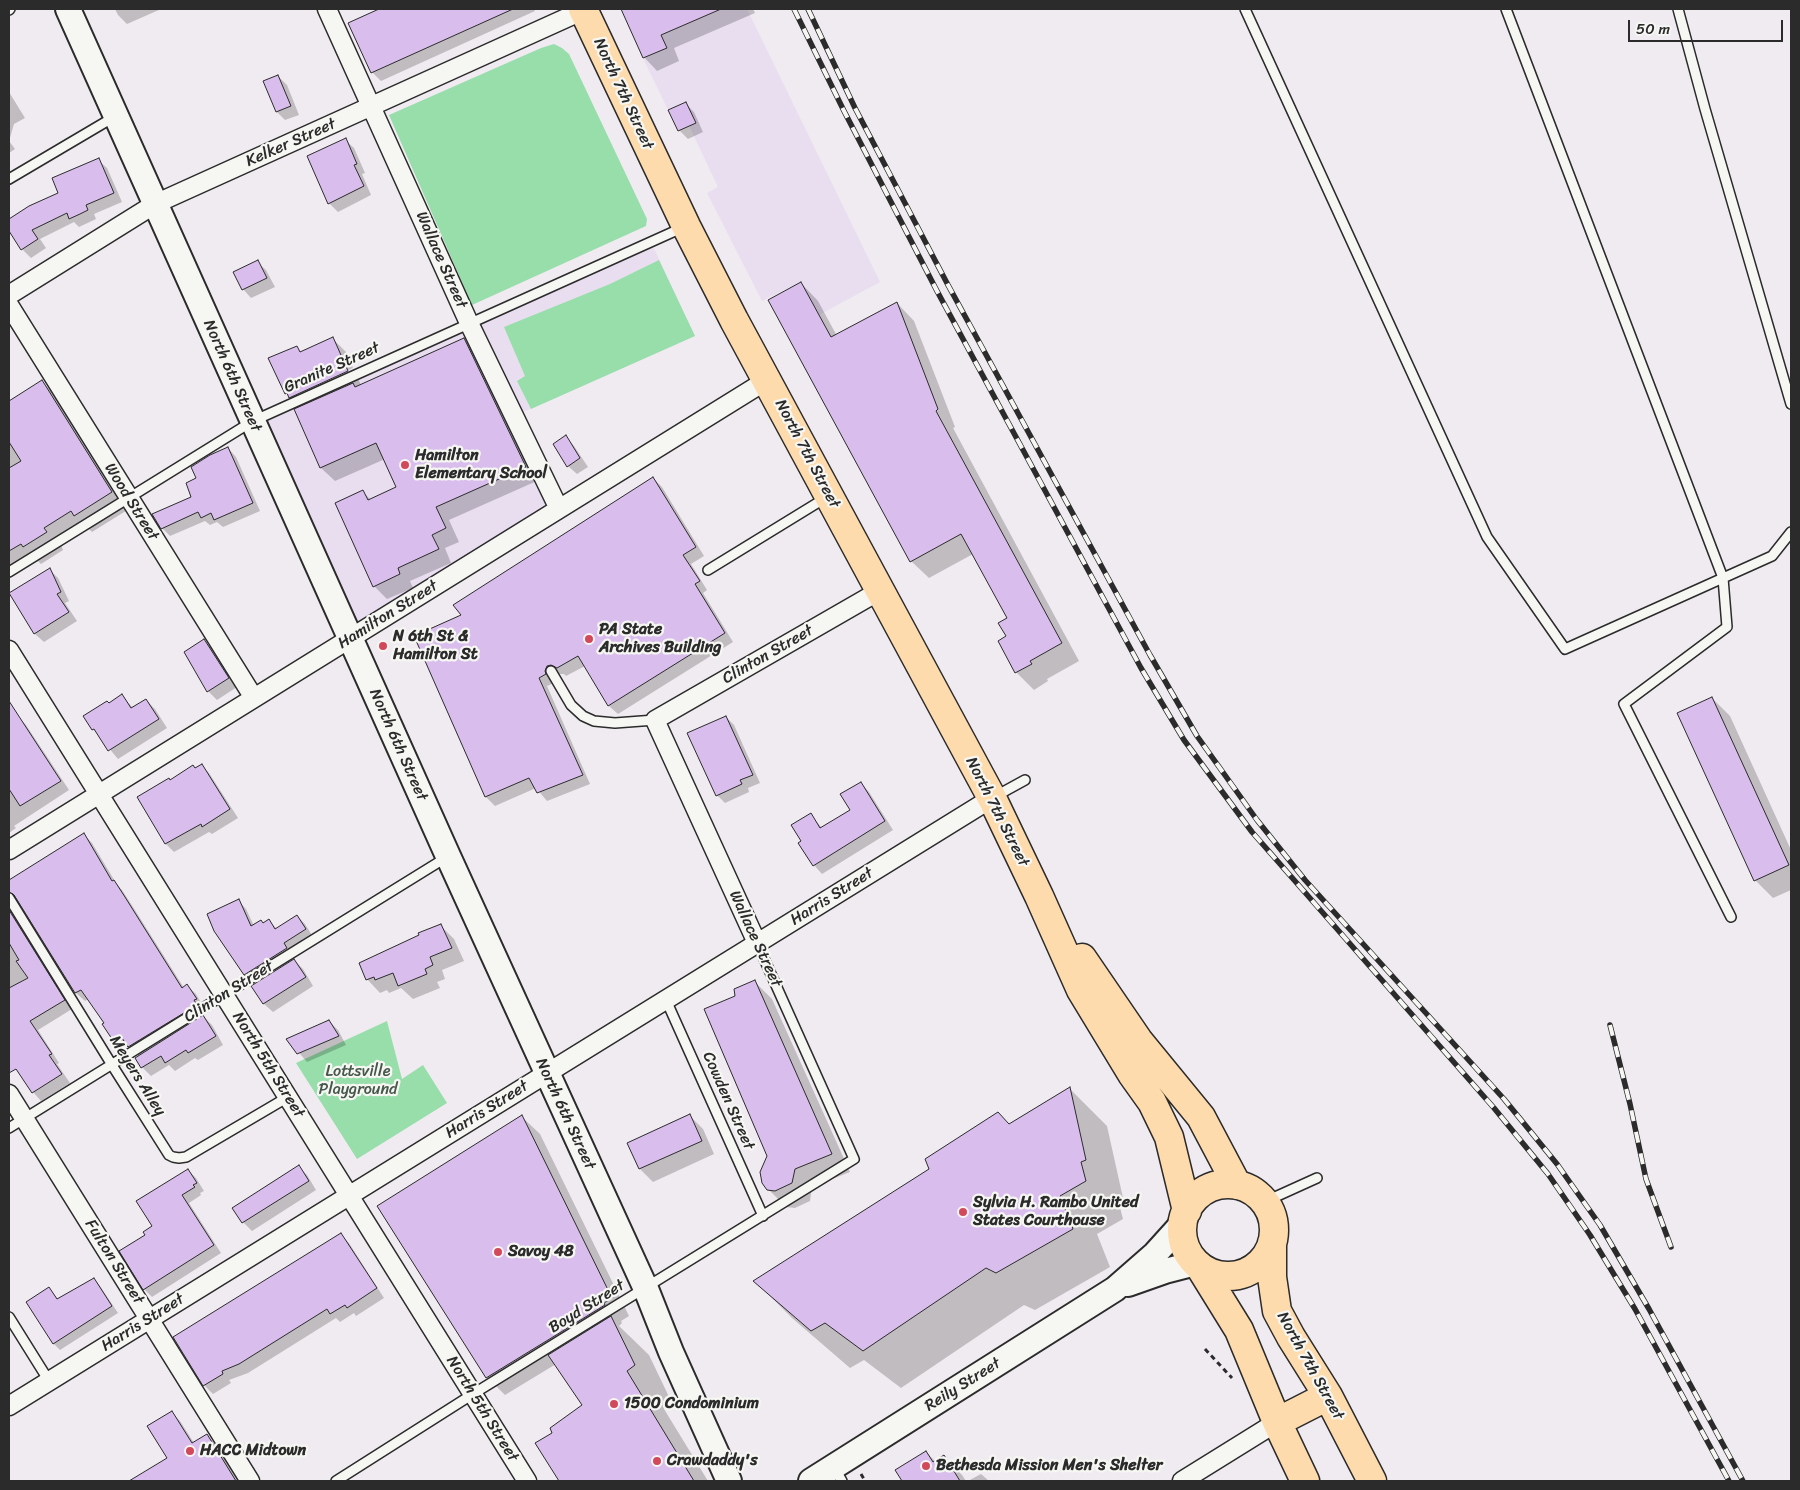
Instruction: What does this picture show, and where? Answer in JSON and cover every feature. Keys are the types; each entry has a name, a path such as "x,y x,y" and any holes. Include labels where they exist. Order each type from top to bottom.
{"main road":[{"name":"North 6th Street","path":"68,9 448,856 646,1288 671,1352 729,1481"},
{"name":"North 7th Street","path":"584,10 686,226 734,320 992,798 1081,990 1132,1074 1152,1102 1169,1137 1185,1217 1183,1238 1188,1251 1239,1330 1277,1422 1305,1481"},
{"name":"North 7th Street","path":"1039,896 1138,1040 1201,1117 1237,1185"},
{"path":"1185,1217 1195,1199 1207,1190 1222,1185 1237,1185 1247,1188 1264,1202"},
{"name":"North 7th Street","path":"1264,1202 1272,1215 1274,1229 1272,1277 1277,1312 1328,1396 1372,1481"},
{"name":"Reily Street","path":"811,1481 838,1474 1115,1289 1156,1254 1185,1217"},
{"path":"1198,1265 1213,1274 1228,1276 1242,1274 1256,1267 1266,1257 1272,1243"},
{"name":"Reily Street","path":"1115,1289 1153,1275 1198,1265"},
{"path":"1277,1422 1328,1396"}],"street":[{"name":"Wallace Street","path":"327,9 469,323 559,510"},
{"name":"Kelker Street","path":"9,295 155,204 584,10"},
{"name":"Wood Street","path":"9,305 254,698"},
{"name":"Hamilton Street","path":"9,850 767,380"},
{"name":"Clinton Street","path":"655,720 881,590"},
{"name":"North 5th Street","path":"9,650 527,1481"},
{"name":"Wallace Street","path":"655,720 757,943"},
{"name":"Harris Street","path":"9,1406 992,798"},
{"name":"Fulton Street","path":"9,1094 250,1481"},
{"path":"1182,1481 1277,1422"}],"lane":[{"path":"1245,9 1487,537 1565,649 1772,556 1791,532"},
{"path":"1506,9 1723,578 1727,627 1624,704 1731,917"},
{"path":"1678,9 1705,109 1791,404"},
{"path":"9,178 116,116"},
{"name":"Granite Street","path":"9,572 253,421 686,226"},
{"path":"708,570 830,496"},
{"path":"551,671 571,705 589,719 615,722 655,720"},
{"path":"992,798 1025,780"},
{"name":"Clinton Street","path":"9,1128 448,856"},
{"name":"Meyers Alley","path":"9,898 169,1154 175,1158 186,1157 288,1097"},
{"name":"Wallace Street","path":"757,943 854,1159"},
{"name":"Cowden Street","path":"666,1000 763,1216"},
{"name":"Boyd Street","path":"336,1481 473,1394 854,1159"},
{"path":"1264,1202 1317,1178"},
{"path":"9,1317 49,1381"}],"shaded area":[{"path":"721,9 747,9 880,282 819,315 801,282 762,301 707,193 718,187 689,126 686,102 668,110 643,58 667,48 661,35"},
{"name":"Hamilton Elementary School","path":"651,242 695,336 514,416 559,509 350,639 253,421"}],"green space":[{"path":"554,44 569,54 647,219 646,226 472,305 389,115"},
{"path":"659,260 695,336 531,409 517,381 525,376 504,327 610,284"},
{"name":"Lottsville Playground","path":"387,1021 402,1079 423,1065 447,1103 357,1159 296,1063"}],"building":[{"path":"379,9 513,9 371,73 348,23"},
{"path":"621,9 721,9 661,35 667,48 643,58"},
{"path":"278,75 291,106 276,112 263,81"},
{"path":"686,102 696,123 678,131 668,110"},
{"path":"346,138 357,164 354,165 364,186 328,204 307,156"},
{"path":"99,158 114,193 86,205 88,210 69,219 67,213 32,230 38,239 21,250 9,231 9,219 29,206 58,193 52,178"},
{"path":"258,260 267,278 242,290 233,272"},
{"path":"801,282 831,337 897,302 938,409 936,411 1062,643 1030,661 1032,664 1015,673 998,641 1006,636 998,623 1007,618 961,534 910,562 768,300"},
{"path":"333,337 348,371 289,398 287,393 285,394 268,358 297,346 300,352"},
{"path":"464,338 526,467 436,507 446,528 432,535 439,549 398,568 400,574 373,587 335,503 363,490 368,500 396,487 376,443 320,468 294,409 353,383 355,387"},
{"path":"42,380 112,492 74,516 71,511 44,528 47,532 23,547 21,544 9,551 9,468 21,461 9,442 9,401"},
{"path":"566,435 580,458 567,467 553,444"},
{"path":"228,447 253,503 214,520 211,513 201,518 198,512 161,529 152,514 191,497 186,483 196,478 191,467 210,455"},
{"name":"PA State Archives Building","path":"653,477 696,547 683,555 700,581 695,584 725,633 608,706 578,656 557,668 551,665 547,666 546,674 539,678 583,775 537,793 529,778 485,797 414,636 461,615 453,605"},
{"path":"50,568 61,592 57,594 69,612 34,634 9,593"},
{"path":"204,639 229,678 207,692 184,652"},
{"path":"122,694 131,708 146,699 159,719 108,751 83,716"},
{"path":"1712,697 1789,865 1754,881 1677,713"},
{"path":"9,701 61,781 20,806 9,789"},
{"path":"726,716 753,775 740,780 742,784 716,796 687,733"},
{"path":"202,764 230,809 202,827 201,824 165,844 137,797 169,778 170,780 193,765 195,768"},
{"path":"861,782 885,821 813,866 798,843 801,841 791,825 811,813 820,828 850,810 840,794"},
{"path":"84,833 112,881 114,880 182,988 187,984 197,999 194,1000 197,1005 128,1047 120,1035 112,1039 102,1024 104,1023 81,990 75,993 14,895 9,892 9,880"},
{"path":"239,899 251,926 261,920 263,923 269,919 275,929 297,915 306,929 284,943 287,948 244,975 214,931 207,914"},
{"path":"9,910 65,1000 30,1021 52,1054 49,1055 62,1074 32,1093 16,1069 9,1073 9,988 28,978 16,961 19,960 9,943"},
{"path":"441,924 452,948 430,957 433,965 425,969 427,974 398,986 393,973 375,980 374,977 366,980 359,963 419,935 418,933"},
{"path":"294,959 306,977 263,1004 251,986"},
{"path":"755,980 832,1154 795,1169 792,1183 775,1191 767,1190 762,1183 760,1172 767,1156 704,1009 735,996 734,989"},
{"path":"203,1015 216,1036 188,1053 186,1050 165,1063 161,1056 141,1068 135,1058"},
{"path":"329,1020 339,1036 297,1054 286,1039"},
{"name":"Sylvia H. Rambo United States Courthouse","path":"1070,1087 1086,1160 1081,1162 1086,1181 1060,1196 1073,1229 996,1273 986,1268 863,1351 825,1323 811,1331 753,1281 929,1169 925,1159 998,1112 1009,1124"},
{"path":"690,1114 702,1141 639,1169 627,1143"},
{"name":"Savoy 48","path":"522,1115 612,1298 604,1303 605,1305 486,1378 377,1206"},
{"path":"299,1165 309,1181 242,1223 232,1208"},
{"path":"188,1169 197,1183 193,1185 195,1187 182,1195 214,1245 143,1290 119,1251 145,1235 143,1232 152,1226 136,1201"},
{"path":"341,1233 377,1288 347,1308 345,1305 330,1314 327,1309 239,1364 222,1371 223,1374 203,1386 173,1337"},
{"path":"94,1278 112,1306 53,1344 26,1302 49,1287 57,1299"},
{"name":"1500 Condominium","path":"611,1316 635,1365 627,1371 694,1481 559,1481 535,1443 552,1433 550,1428 582,1405 548,1355"},
{"name":"HACC Midtown","path":"172,1411 192,1443 207,1434 236,1481 129,1481 167,1458 147,1426"},
{"name":"Bethesda Mission Men's Shelter","path":"926,1451 933,1462 944,1455 960,1481 902,1481 895,1470"}],"railway":[{"path":"794,9 844,111 937,291 1141,668 1184,740 1252,832 1494,1108 1548,1174 1590,1235 1635,1309 1729,1481"},
{"path":"808,9 855,108 948,285 1150,655 1197,736 1257,820 1305,880 1504,1099 1557,1164 1600,1225 1649,1309 1743,1481"},
{"path":"1610,1025 1646,1179 1671,1247"}],"place":[{"name":"Hamilton Elementary School","path":"405,465"},
{"name":"PA State Archives Building","path":"589,639"},
{"name":"N 6th St & Hamilton St","path":"383,646"},
{"name":"Sylvia H. Rambo United States Courthouse","path":"963,1212"},
{"name":"Savoy 48","path":"498,1252"},
{"name":"1500 Condominium","path":"614,1404"},
{"name":"HACC Midtown","path":"190,1451"},
{"name":"Crawdaddy's","path":"657,1461"},
{"name":"Bethesda Mission Men's Shelter","path":"926,1466"}]}
